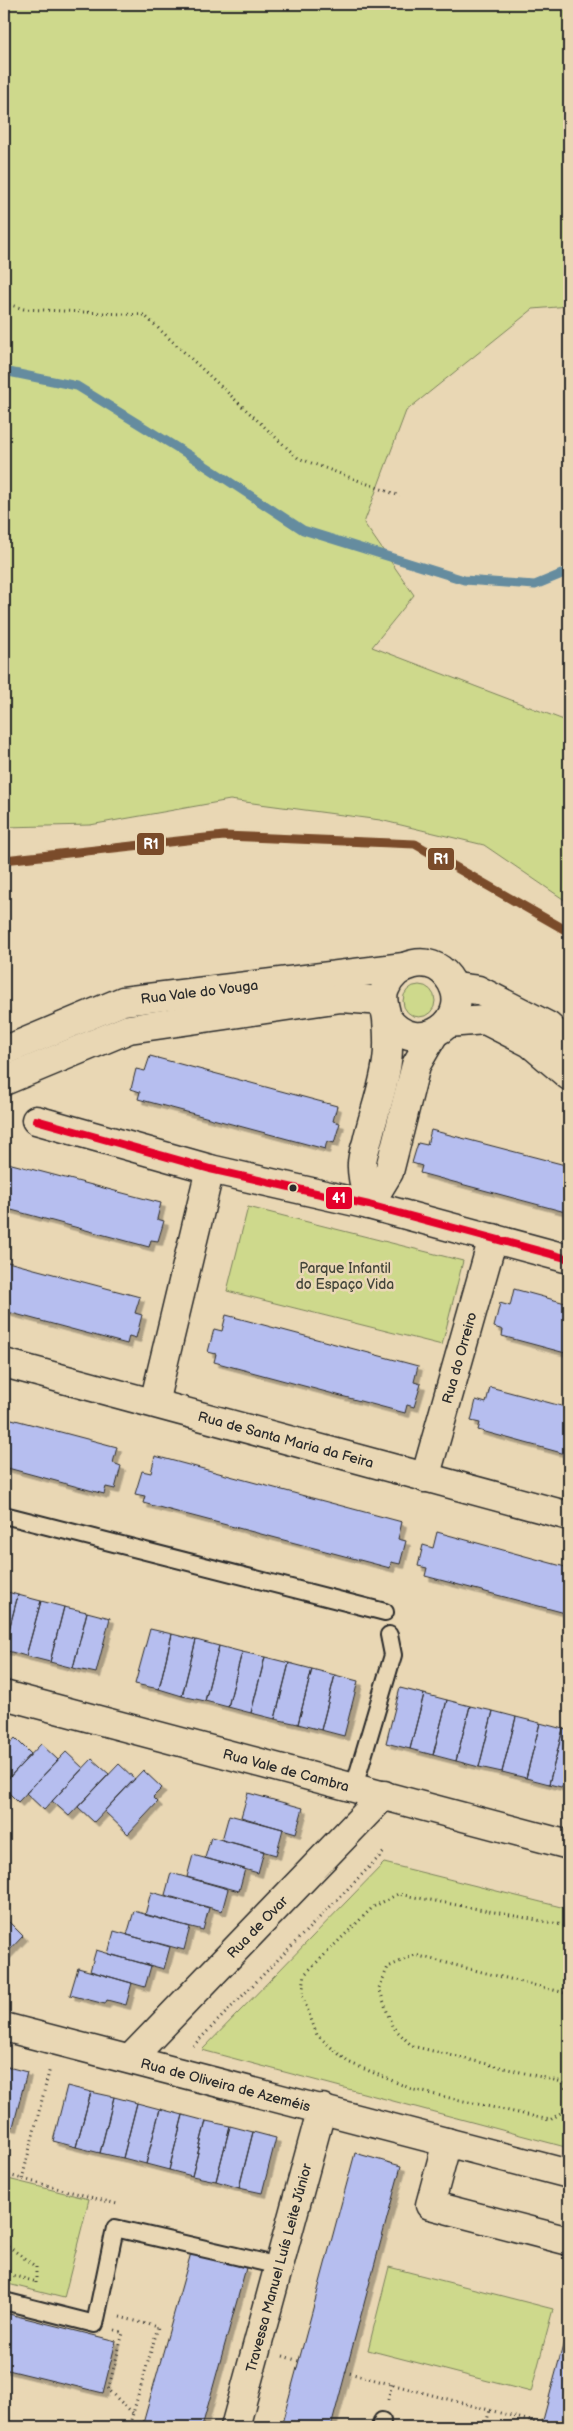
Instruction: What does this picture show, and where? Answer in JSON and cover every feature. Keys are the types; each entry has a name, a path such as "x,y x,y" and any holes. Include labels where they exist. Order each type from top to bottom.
{"street":[{"name":"Rua Vale do Vouga","path":"4,1051 123,1001 404,967 415,964 427,964 439,969 448,977 454,988"},
{"path":"369,1205 362,1164 387,1060 385,1010 387,984 394,974 404,967"},
{"path":"369,1205 389,1172 416,1065 456,1006 454,988 478,990 548,1026 569,1045"},
{"name":"Rua Vale do Vouga","path":"4,1081 128,1029 341,998 385,1010"},
{"path":"385,1010 392,1025 407,1035 425,1037 441,1029 485,1020 530,1043 569,1076"},
{"path":"36,1120 210,1168 369,1205 569,1259"},
{"path":"154,1403 210,1168"},
{"name":"Rua do Orreiro","path":"425,1478 493,1238"},
{"name":"Rua de Santa Maria da Feira","path":"4,1363 569,1516"},
{"name":"Rua Vale de Cambra","path":"4,1695 569,1845"},
{"name":"Rua de Ovar","path":"131,2058 384,1795"},
{"name":"Rua de Oliveira de Azeméis","path":"4,2027 131,2058 569,2174"},
{"name":"Travessa Manuel Luís Leite Júnior","path":"235,2427 322,2108"},
{"path":"447,2142 430,2204 569,2241"}],"lane":[{"path":"4,1515 385,1612"},
{"path":"354,1787 393,1655 390,1635"},
{"path":"4,2301 95,2324 115,2228 279,2266"}],"path":[{"path":"4,303 24,309 144,315 298,458 400,496"},
{"path":"192,2048 384,1852"},
{"path":"569,1926 398,1894 373,1907 305,1974 302,1995 317,2035 348,2062 414,2090 550,2120 565,2110 569,2099"},
{"path":"569,1994 415,1955 388,1967 378,1988 392,2026 412,2046 562,2082 569,2095"},
{"path":"22,2179 50,2065"},
{"path":"4,2243 36,2267 35,2309"},
{"path":"4,2274 37,2282"},
{"path":"126,2318 158,2327 129,2427"},
{"path":"121,2340 108,2390 133,2413"},
{"path":"281,2356 299,2361"},
{"path":"345,2372 542,2424"},
{"path":"485,2427 490,2410"}],"green space":[{"path":"4,4 569,4 569,306 533,309 406,411 364,523 414,595 372,647 569,722 569,903 484,845 380,820 230,800 90,825 4,827"},
{"path":"419,985 425,986 430,990 434,995 434,1007 430,1012 425,1016 419,1017 413,1016 408,1012 404,1007 403,1001 404,995 408,990 413,986"},
{"name":"Parque Infantil do Espaço Vida","path":"248,1207 463,1261 442,1345 227,1291"},
{"path":"384,1863 569,1909 569,2148 202,2050"},
{"path":"4,2178 89,2199 64,2298 4,2283"},
{"path":"389,2267 553,2309 531,2392 368,2350"}],"building":[{"path":"150,1056 337,1106 333,1121 340,1123 334,1143 327,1141 325,1149 138,1099 140,1092 131,1089 136,1069 145,1071"},
{"path":"431,1130 569,1166 569,1213 420,1173 422,1166 412,1163 418,1143 427,1145"},
{"path":"4,1162 161,1203 157,1219 164,1221 158,1241 151,1240 149,1247 4,1208"},
{"path":"4,1261 140,1297 135,1313 142,1315 136,1338 129,1336 127,1344 4,1311"},
{"path":"514,1289 569,1304 569,1354 502,1336 503,1330 494,1327 500,1303 510,1306"},
{"path":"226,1315 418,1366 414,1382 421,1384 414,1407 407,1405 405,1413 214,1362 216,1354 208,1352 214,1329 222,1331"},
{"path":"490,1387 569,1408 569,1455 478,1430 480,1423 471,1421 476,1400 486,1403"},
{"path":"4,1417 117,1447 113,1463 121,1466 115,1489 106,1487 104,1494 4,1467"},
{"path":"155,1456 402,1522 398,1539 406,1541 400,1564 391,1562 390,1568 143,1503 145,1496 135,1494 142,1471 151,1473"},
{"path":"437,1532 569,1568 569,1614 425,1576 427,1568 418,1566 423,1545 433,1548"},
{"path":"4,1591 18,1595 4,1648"},
{"path":"18,1595 41,1601 26,1656 4,1650"},
{"path":"41,1601 64,1607 50,1662 26,1656"},
{"path":"64,1607 87,1612 73,1668 50,1662"},
{"path":"87,1612 110,1618 96,1673 73,1668"},
{"path":"150,1629 172,1634 159,1689 135,1684"},
{"path":"172,1634 196,1640 182,1696 159,1689"},
{"path":"196,1640 219,1646 205,1701 182,1696"},
{"path":"219,1646 242,1652 228,1707 205,1701"},
{"path":"242,1652 265,1657 251,1713 228,1707"},
{"path":"265,1657 289,1663 275,1719 251,1713"},
{"path":"289,1663 312,1669 298,1724 275,1719"},
{"path":"312,1669 335,1675 321,1730 298,1724"},
{"path":"335,1675 358,1681 344,1736 321,1730"},
{"path":"400,1688 424,1694 410,1749 386,1743"},
{"path":"424,1694 447,1700 433,1755 410,1749"},
{"path":"447,1700 470,1706 456,1761 433,1755"},
{"path":"470,1706 493,1711 479,1767 456,1761"},
{"path":"493,1711 516,1717 502,1772 479,1767"},
{"path":"516,1717 540,1723 526,1778 502,1772"},
{"path":"540,1723 563,1729 549,1784 526,1778"},
{"path":"563,1729 569,1731 569,1789 549,1784"},
{"path":"15,1738 31,1754 4,1783 4,1750"},
{"path":"41,1744 58,1760 18,1802 4,1788 4,1783"},
{"path":"66,1752 83,1768 44,1810 26,1793"},
{"path":"92,1759 109,1774 69,1816 52,1801"},
{"path":"119,1764 135,1779 94,1822 78,1807"},
{"path":"143,1770 162,1788 153,1797 158,1802 128,1834 104,1811"},
{"path":"248,1793 303,1808 296,1833 241,1817"},
{"path":"229,1815 283,1829 276,1855 222,1840"},
{"path":"211,1837 264,1851 258,1873 205,1858"},
{"path":"193,1855 245,1869 239,1891 187,1877"},
{"path":"171,1873 228,1889 222,1911 165,1895"},
{"path":"151,1892 209,1908 203,1930 145,1915"},
{"path":"134,1911 190,1927 184,1950 127,1935"},
{"path":"4,1919 23,1936 4,1956"},
{"path":"114,1931 170,1947 164,1969 108,1954"},
{"path":"96,1950 151,1966 145,1987 90,1971"},
{"path":"78,1968 132,1983 126,2005 107,2000 105,2004 70,1995"},
{"path":"4,2066 27,2072 13,2127 4,2125"},
{"path":"67,2086 91,2092 76,2147 53,2141"},
{"path":"91,2092 114,2097 100,2153 76,2147"},
{"path":"114,2097 137,2103 123,2158 100,2153"},
{"path":"137,2103 160,2109 146,2164 123,2158"},
{"path":"160,2109 183,2115 169,2170 146,2164"},
{"path":"183,2115 206,2121 192,2176 169,2170"},
{"path":"206,2121 230,2126 216,2181 192,2176"},
{"path":"230,2126 253,2132 239,2188 216,2181"},
{"path":"253,2132 276,2138 262,2193 239,2188"},
{"path":"355,2153 401,2166 331,2427 281,2427"},
{"path":"191,2253 246,2268 202,2427 142,2427"},
{"path":"5,2313 116,2341 103,2393 4,2369"},
{"path":"569,2323 569,2427 541,2427 542,2424"}],"waterway":[{"path":"4,371 77,386 189,455 303,530 464,580 535,585 569,571"}],"transit line":[{"name":"R1","path":"4,860 224,836 415,844 569,932"},
{"name":"41","path":"36,1120 210,1169 369,1205 569,1259"}]}
